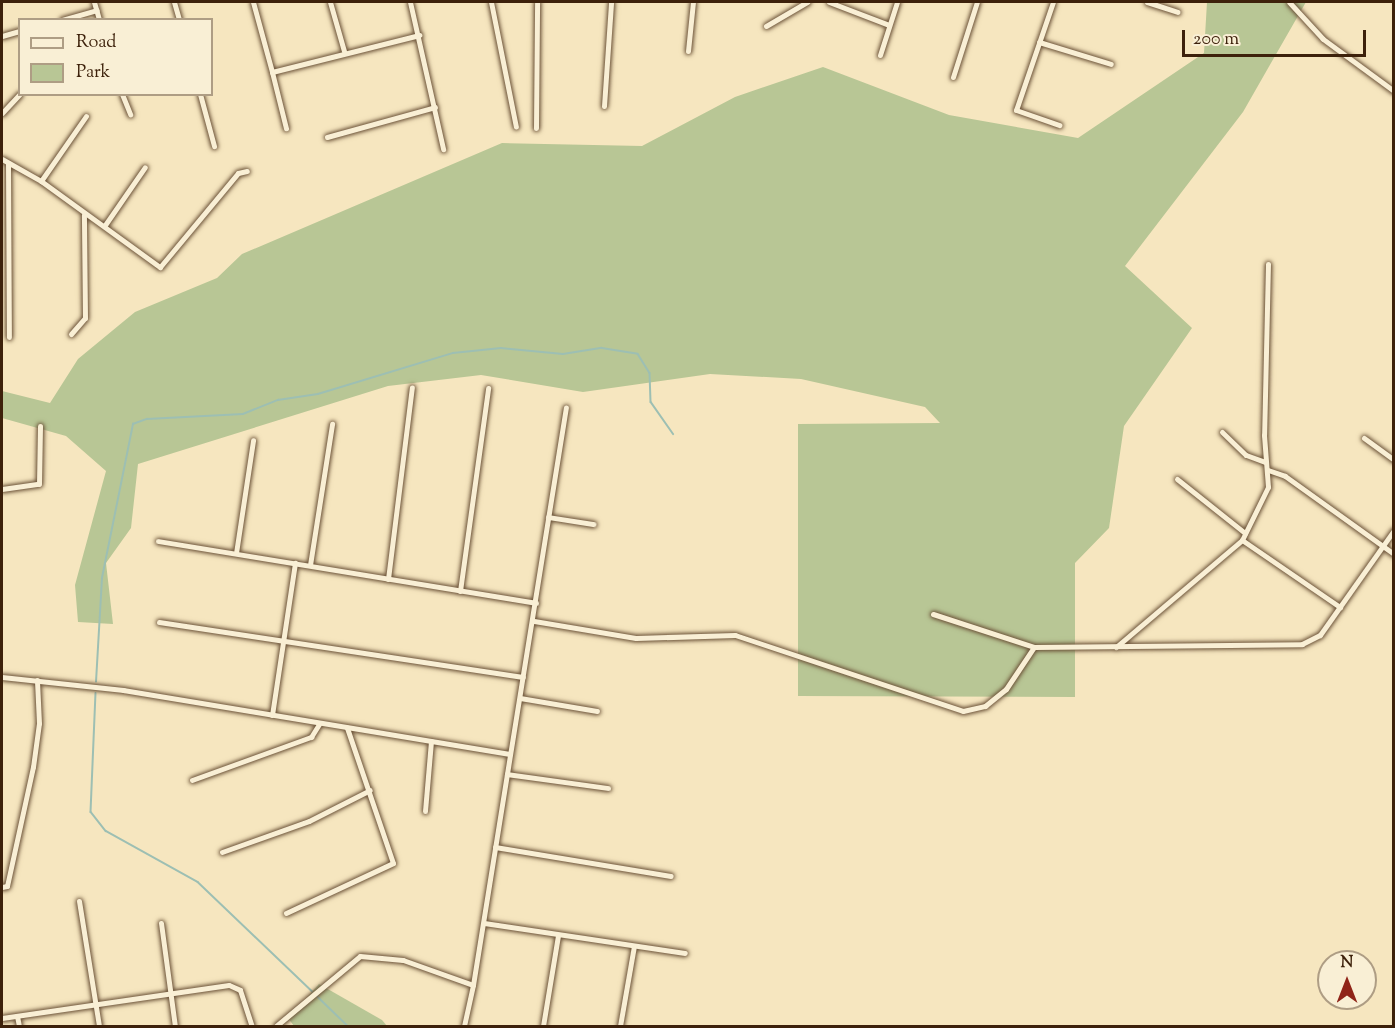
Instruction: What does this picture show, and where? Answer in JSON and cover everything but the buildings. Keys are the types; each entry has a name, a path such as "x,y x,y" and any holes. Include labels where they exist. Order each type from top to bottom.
{"street":[{"path":"94,2 99,18"},
{"path":"174,2 178,18"},
{"path":"253,2 286,128"},
{"path":"330,2 344,51"},
{"path":"410,2 435,106 442,149"},
{"path":"491,2 516,127"},
{"path":"536,128 537,2"},
{"path":"604,106 611,2"},
{"path":"688,51 693,2"},
{"path":"766,26 807,2"},
{"path":"829,2 889,25"},
{"path":"880,55 897,2"},
{"path":"952,77 977,2"},
{"path":"1053,2 1016,110 1059,125"},
{"path":"1147,2 1177,12"},
{"path":"1289,2 1323,39 1394,91"},
{"path":"69,18 97,10"},
{"path":"2,36 18,32"},
{"path":"272,72 344,51 419,35"},
{"path":"1040,42 1111,64"},
{"path":"2,113 18,96"},
{"path":"123,96 130,114"},
{"path":"201,96 214,146"},
{"path":"327,137 435,106"},
{"path":"41,181 86,116"},
{"path":"2,159 41,181 84,214 105,225 160,267 238,173 247,171"},
{"path":"8,163 9,337"},
{"path":"105,225 145,167"},
{"path":"71,334 85,318 84,214"},
{"path":"1116,647 1242,540 1266,493 1268,264"},
{"path":"388,579 412,387"},
{"path":"460,591 488,388"},
{"path":"464,1026 484,923 510,754 534,621 566,407"},
{"path":"310,565 332,424"},
{"path":"2,489 39,484 40,426"},
{"path":"1222,432 1246,455 1265,462"},
{"path":"1364,438 1394,460"},
{"path":"236,553 253,440"},
{"path":"1268,470 1285,477 1381,548 1394,554"},
{"path":"1177,479 1245,533"},
{"path":"548,517 593,524"},
{"path":"933,614 1034,647 1302,644 1320,635 1394,530"},
{"path":"1242,540 1340,606"},
{"path":"158,541 536,603"},
{"path":"272,715 295,563"},
{"path":"534,621 636,638 735,635 963,711 985,706 1006,689 1034,647"},
{"path":"159,622 283,638 523,677"},
{"path":"2,676 272,715 510,754"},
{"path":"2,887 7,886 33,767 39,723 37,680"},
{"path":"520,698 597,711"},
{"path":"192,780 311,737 319,724"},
{"path":"286,913 393,864 370,790 346,728"},
{"path":"425,811 431,741"},
{"path":"507,774 608,788"},
{"path":"222,852 309,821 370,790"},
{"path":"495,847 671,876"},
{"path":"80,901 99,1026"},
{"path":"161,923 176,1026"},
{"path":"484,923 685,953"},
{"path":"543,1026 558,935"},
{"path":"620,1026 634,946"},
{"path":"276,1026 360,956 403,960 473,985"},
{"path":"2,1018 235,986 252,1026"},
{"path":"17,1016 19,1026"}],"green space":[{"path":"1207,2 1306,2 1243,112 1125,266 1192,328 1124,426 1109,528 1075,563 1075,697 798,696 798,424 940,423 925,407 801,379 710,374 583,392 481,375 388,386 138,464 131,528 106,563 113,624 78,622 75,585 106,471 66,436 2,418 2,391 50,403 78,359 135,312 217,278 242,254 502,143 642,146 735,97 823,67 949,115 1078,138 1204,53"},
{"path":"319,984 382,1020 387,1026 294,1026 288,1018"}],"waterway":[{"path":"96,682 102,578 133,424 147,419 243,414 278,400 318,394 453,353 501,348 563,354 602,348 638,354 650,373 651,402 673,434"},
{"path":"96,693 91,812 106,831 198,882 312,991"},
{"path":"316,995 348,1026"}]}
